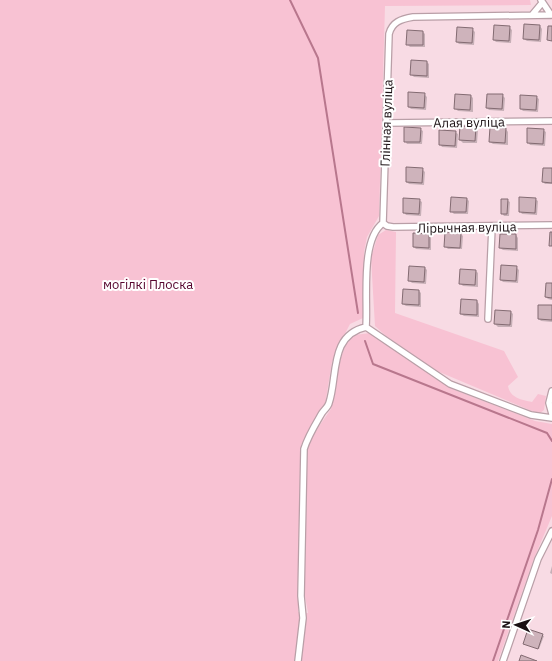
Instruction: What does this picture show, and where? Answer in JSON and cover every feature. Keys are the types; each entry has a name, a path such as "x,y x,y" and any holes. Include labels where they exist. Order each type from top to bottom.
{"street":[{"path":"532,15 541,1 552,15"},
{"path":"532,15 552,15"},
{"name":"Глінная вуліца","path":"383,223 389,34 394,24 401,19 412,17 532,15"},
{"name":"Алая вуліца","path":"387,124 552,121"},
{"path":"366,327 367,257 370,238 383,223"},
{"name":"Лірычная вуліца","path":"383,223 387,226 393,227 492,227 552,225"},
{"path":"488,319 492,227"},
{"path":"298,661 303,618 301,596 304,449 308,437 329,404 334,364 350,332 366,327 450,384 531,415 552,418"},
{"path":"552,391 549,403 552,414"},
{"path":"503,661 538,559 552,531"}],"green space":[{"name":"могілкі Плоска","path":"0,0 530,0 531,5 385,6 379,216 367,237 364,252 363,318 350,324 338,347 332,362 325,405 301,445 298,612 308,613 304,590 307,449 315,432 331,409 338,366 346,344 355,335 370,333 452,389 535,421 552,424 552,516 533,561 498,661 0,661"},
{"path":"386,230 396,232 395,313 504,351 518,377 508,386 511,393 517,398 532,402 538,394 546,396 544,410 539,414 437,371 386,336 375,326 371,258 378,235"}],"building":[{"path":"524,24 540,25 539,40 523,39"},
{"path":"494,25 510,26 509,41 493,40"},
{"path":"548,26 552,26 552,41 547,40"},
{"path":"457,27 473,28 472,43 456,42"},
{"path":"407,30 423,31 423,45 406,45"},
{"path":"411,60 427,61 427,76 410,75"},
{"path":"408,92 425,93 424,108 408,107"},
{"path":"455,94 471,95 470,110 454,109"},
{"path":"487,94 503,94 502,109 486,108"},
{"path":"520,95 537,96 536,110 520,109"},
{"path":"460,126 476,127 475,141 459,140"},
{"path":"404,127 421,128 420,142 404,142"},
{"path":"490,127 506,128 505,143 489,142"},
{"path":"527,128 544,129 543,144 527,143"},
{"path":"439,130 456,131 455,146 439,145"},
{"path":"406,167 423,168 422,183 406,182"},
{"path":"543,168 552,168 552,183 542,182"},
{"path":"451,197 467,198 466,212 450,212"},
{"path":"519,197 536,198 535,213 519,212"},
{"path":"403,198 420,199 419,214 403,213"},
{"path":"501,199 508,199 507,214 501,214"},
{"path":"445,232 461,233 460,248 444,247"},
{"path":"550,232 552,232 552,246 549,246"},
{"path":"413,233 429,234 429,248 413,247"},
{"path":"500,234 516,234 516,249 499,248"},
{"path":"501,265 517,266 516,281 500,280"},
{"path":"409,266 425,267 424,282 408,281"},
{"path":"460,269 476,270 475,285 459,284"},
{"path":"546,283 552,283 552,298 545,297"},
{"path":"403,289 419,290 419,305 402,304"},
{"path":"461,299 477,300 477,315 460,314"},
{"path":"538,305 552,305 552,320 538,319"},
{"path":"495,310 511,311 510,325 494,324"},
{"path":"528,629 543,634 538,649 523,644"},
{"path":"521,655 537,661 519,661"}],"waterway":[{"path":"290,0 318,58 358,313"},
{"path":"365,341 373,364 547,433 552,441"},
{"path":"493,661 538,530 552,479"}]}
